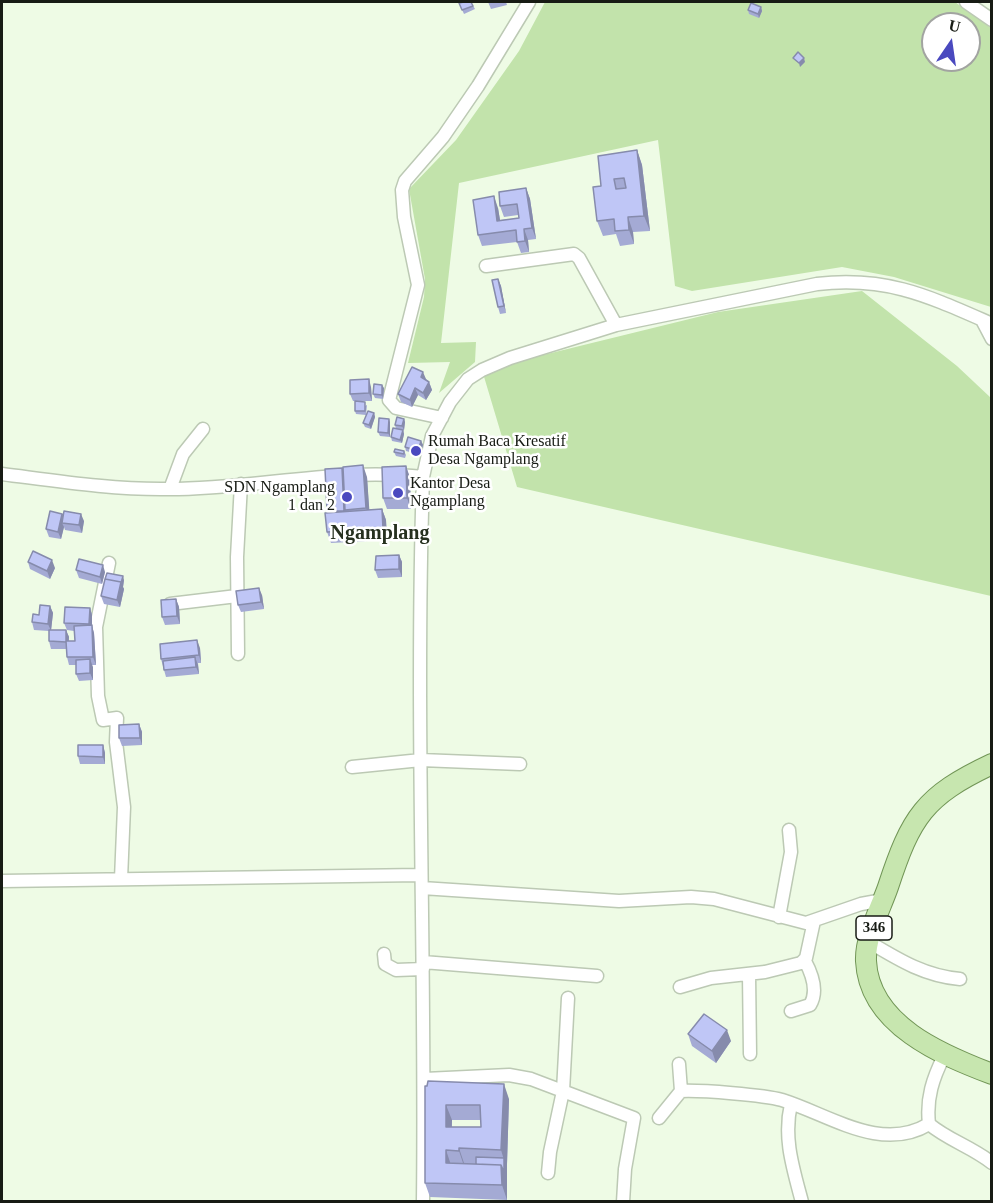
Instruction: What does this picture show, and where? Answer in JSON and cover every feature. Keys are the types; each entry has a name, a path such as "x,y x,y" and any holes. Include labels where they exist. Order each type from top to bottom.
{"main road":[{"name":"346","path":"992,764 946,788 927,804 907,835 869,942 868,971 879,998 913,1035 944,1056 992,1074"}],"street":[{"path":"442,418 399,409 390,403 392,382 418,285 404,217 402,190 405,181 443,136 478,86 529,2"},
{"path":"966,2 992,21"},
{"path":"486,266 574,254 579,258 615,325"},
{"path":"423,1202 425,1079 420,874 420,589 423,477 429,445 442,418 468,379 510,358 615,325 816,284 849,280 885,284 930,297 987,322 992,339"},
{"path":"170,489 183,454 202,429"},
{"path":"2,474 69,483 170,489 369,475 423,477"},
{"path":"238,654 237,596 241,484"},
{"path":"109,563 96,627 98,696 103,720 117,718 116,742 124,807 121,879"},
{"path":"170,604 237,596"},
{"path":"352,767 421,760 520,764"},
{"path":"779,917 791,852 789,830"},
{"path":"2,881 420,874"},
{"path":"422,888 620,901 714,898 798,922 814,921 861,904 884,900"},
{"path":"791,1011 810,1005 814,997 809,969 805,961 814,921"},
{"path":"869,942 919,970 939,977 960,979"},
{"path":"384,954 385,964 391,969 423,966 597,976"},
{"path":"680,987 711,978 749,974 805,961"},
{"path":"749,974 750,1054"},
{"path":"548,1173 550,1152 563,1091 568,998"},
{"path":"944,1056 930,1089 927,1107 929,1124 945,1137 992,1163"},
{"path":"659,1118 681,1091 679,1064"},
{"path":"425,1079 509,1075 531,1079 634,1118 625,1169 623,1202"},
{"path":"681,1091 781,1100 872,1134 902,1136 929,1124"},
{"path":"791,1104 787,1121 787,1142 802,1202"}],"green space":[{"path":"545,2 955,2 969,12 921,12 921,72 981,72 981,21 991,28 991,307 894,277 842,267 692,291 675,286 658,140 459,183 441,343 476,342 475,362 439,393 450,362 408,363 424,297 425,279 409,189 456,140 519,51"},
{"path":"862,291 957,366 991,398 991,596 517,487 482,370 718,312"}],"building":[{"path":"471,2 473,6 462,10 459,3"},
{"path":"751,3 761,7 758,14 748,10"},
{"path":"798,52 804,58 799,63 793,58"},
{"path":"637,150 644,216 628,217 629,230 615,231 614,219 597,221 593,187 601,186 598,156","holes":["624,178 626,188 616,189 614,179"]},
{"path":"526,188 532,228 524,229 525,241 517,242 516,230 478,235 473,200 494,196 497,221 519,218 517,204 500,206 499,192"},
{"path":"498,279 504,306 498,307 492,280"},
{"path":"412,367 423,372 421,377 429,382 423,393 415,388 410,400 398,394"},
{"path":"369,379 369,393 350,394 350,380"},
{"path":"374,384 382,385 382,395 373,394"},
{"path":"355,401 365,402 365,411 355,411"},
{"path":"368,411 374,413 369,425 363,423"},
{"path":"397,417 404,419 402,426 395,425"},
{"path":"379,418 389,419 388,433 378,432"},
{"path":"393,428 403,430 400,440 391,437"},
{"path":"408,437 421,441 418,451 405,447"},
{"path":"395,449 404,451 404,454 394,452"},
{"path":"363,465 366,508 345,510 343,467"},
{"path":"406,466 407,498 383,498 382,467"},
{"path":"342,468 344,511 327,511 325,469"},
{"path":"382,509 383,529 327,532 325,513"},
{"path":"50,511 62,514 58,532 46,529"},
{"path":"64,511 81,514 79,525 62,523"},
{"path":"33,551 52,560 47,571 28,562"},
{"path":"399,555 399,569 375,570 376,556"},
{"path":"79,559 103,565 100,577 76,570"},
{"path":"107,573 123,576 121,583 105,579"},
{"path":"105,579 121,582 117,600 101,596"},
{"path":"259,588 261,602 238,605 236,591"},
{"path":"176,599 177,616 162,617 161,600"},
{"path":"40,605 50,606 48,624 32,622 33,614 39,615"},
{"path":"65,607 90,608 89,624 64,623"},
{"path":"92,625 93,657 67,657 66,641 75,641 74,626"},
{"path":"49,630 66,630 66,642 49,641"},
{"path":"197,640 199,655 161,659 160,644"},
{"path":"195,657 196,667 164,670 163,661"},
{"path":"90,659 90,673 76,674 76,660"},
{"path":"139,724 140,738 119,738 119,725"},
{"path":"78,745 103,745 103,757 78,756"},
{"path":"704,1014 727,1030 712,1051 688,1034"},
{"path":"428,1081 504,1084 501,1150 459,1148 459,1151 446,1150 446,1163 501,1165 502,1185 425,1183 425,1086","holes":["446,1105 480,1105 481,1127 446,1127"]},
{"path":"476,1157 504,1158 504,1172 501,1165 476,1164"}],"place":[{"name":"Rumah Baca Kresatif Desa Ngamplang","path":"416,451"},
{"name":"Kantor Desa Ngamplang","path":"398,493"},
{"name":"SDN Ngamplang 1 dan 2","path":"347,497"}],"district":[{"name":"Ngamplang","path":"380,534"}]}
